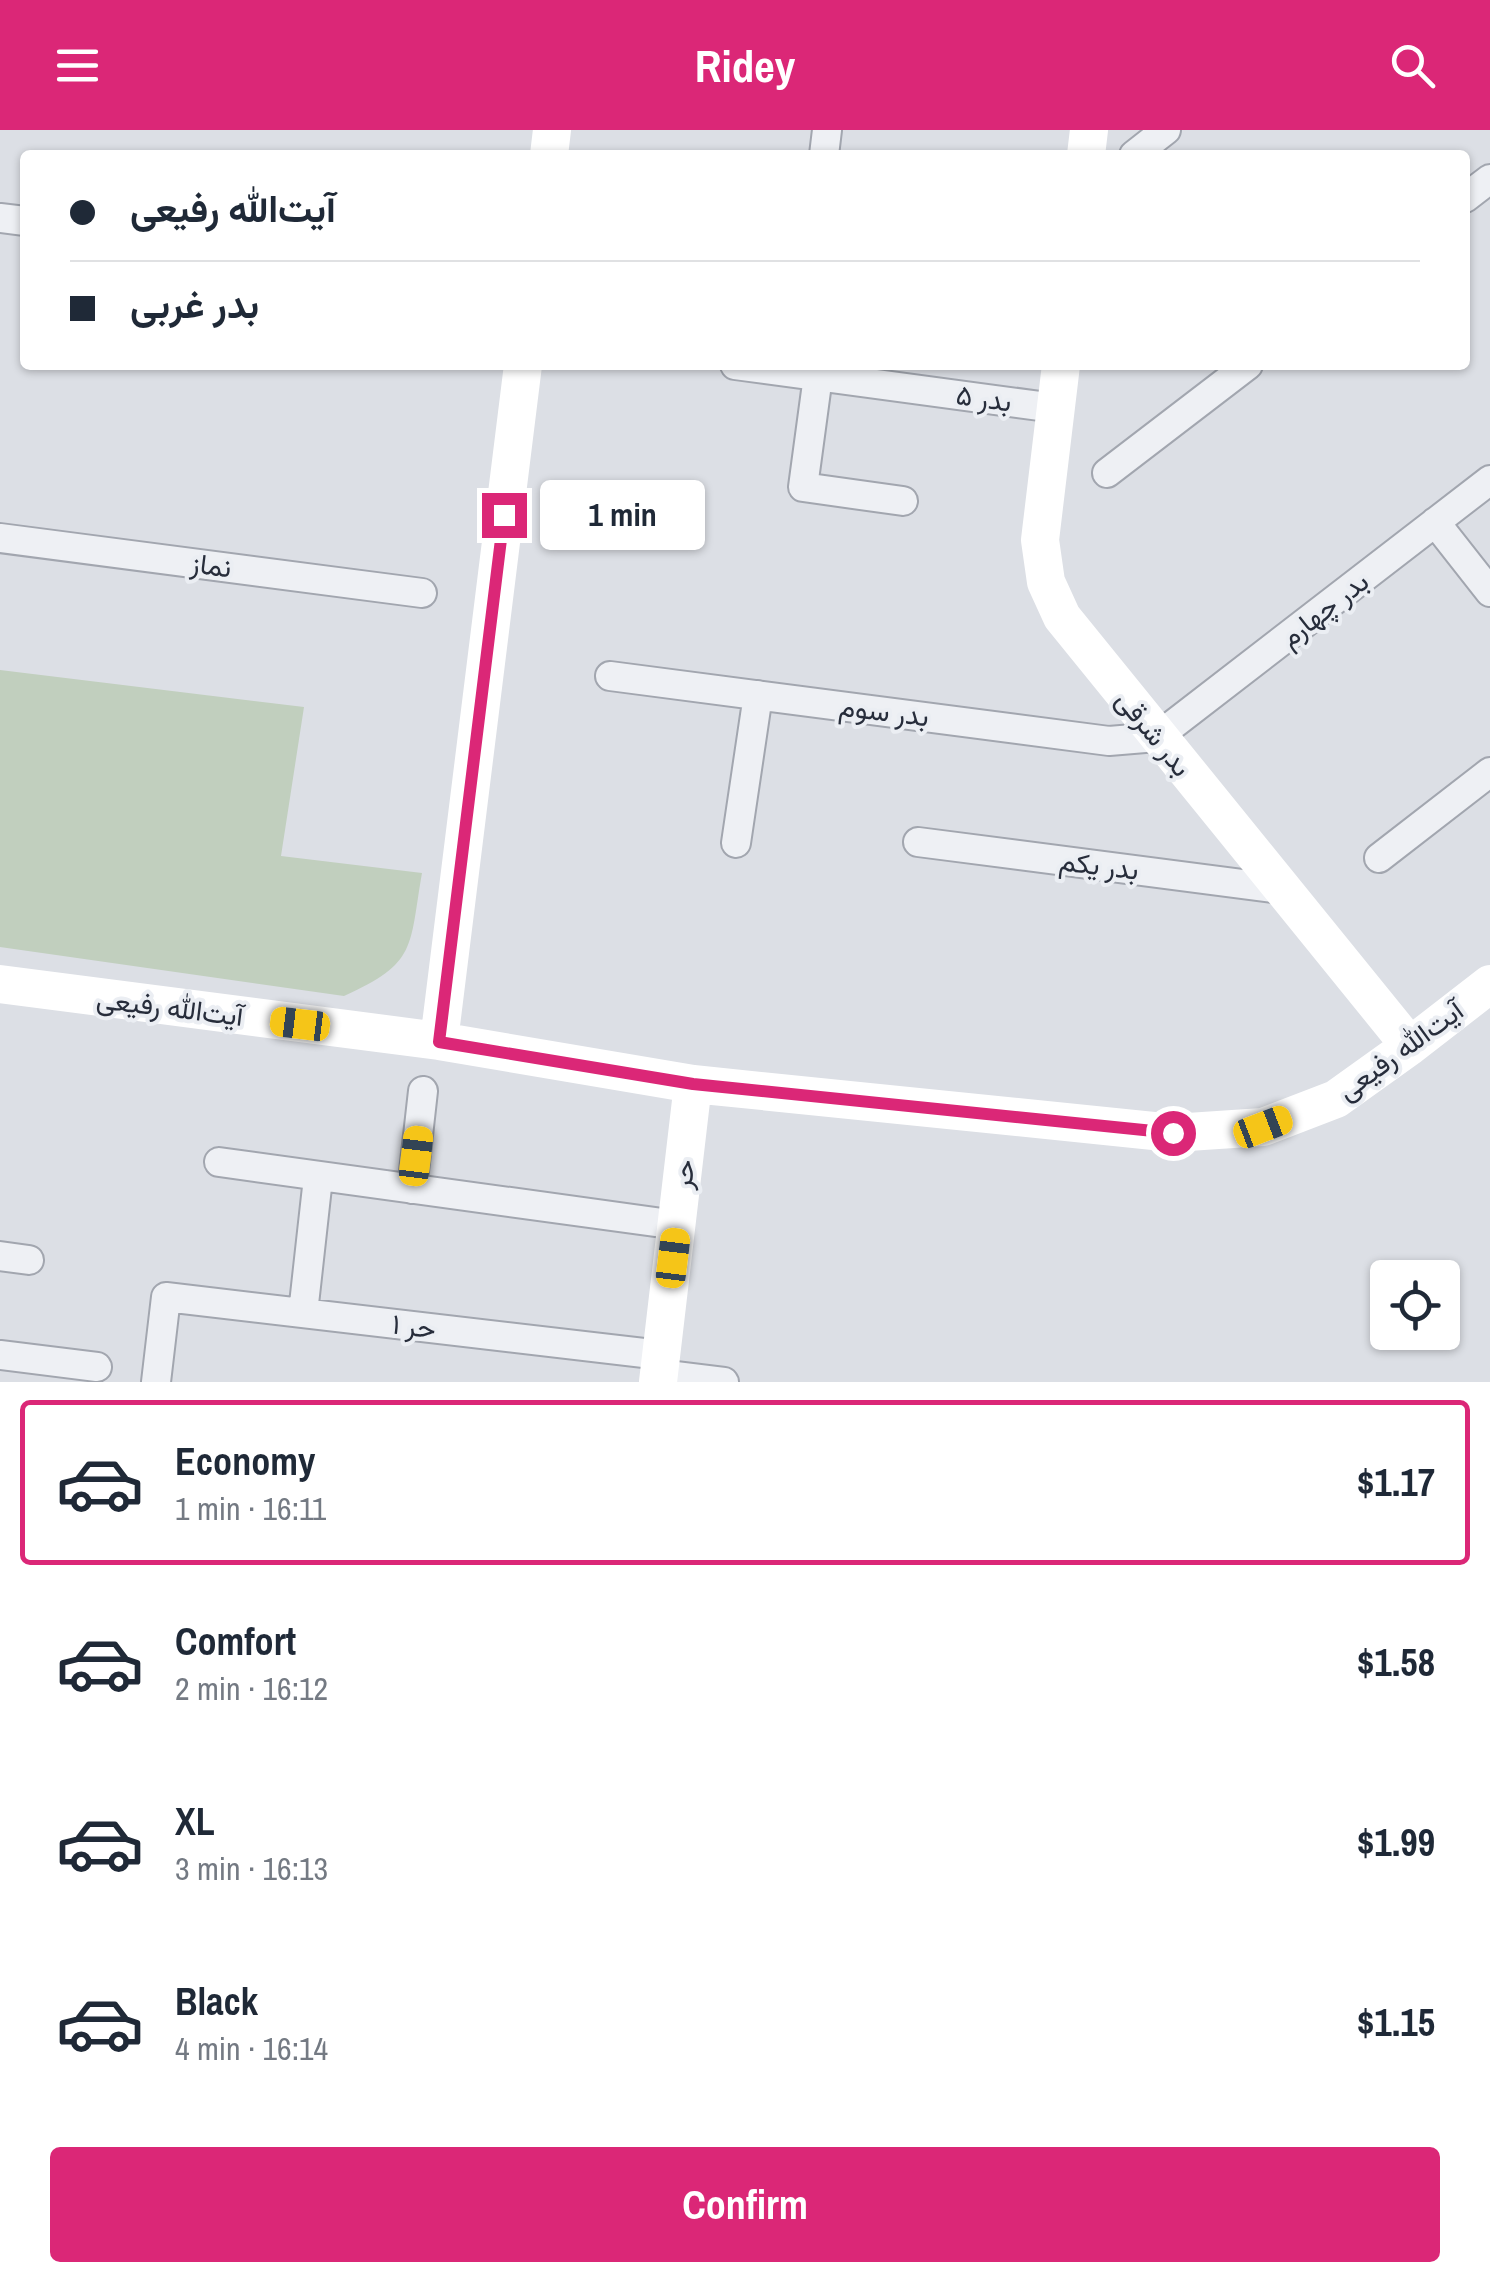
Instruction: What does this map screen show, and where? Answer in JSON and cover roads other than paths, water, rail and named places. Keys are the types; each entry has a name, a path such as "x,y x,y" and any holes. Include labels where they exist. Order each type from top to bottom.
{"street":[{"path":"1140,150 1166,130"},
{"path":"1470,194 1490,179"},
{"path":"439,1042 522,370"},
{"name":"بدر ۵","path":"773,370 1055,408"},
{"name":"بدر شرقی","path":"1059,370 1040,540 1046,582 1062,617 1410,1046"},
{"path":"1107,473 1241,370"},
{"path":"818,376 803,487 903,500"},
{"name":"بدر چهارم","path":"1157,738 1490,480"},
{"path":"1435,522 1490,592"},
{"name":"نماز","path":"0,538 422,592"},
{"name":"بدر سوم","path":"610,676 1109,740 1157,738"},
{"path":"736,843 758,695"},
{"path":"1379,858 1490,772"},
{"name":"بدر یکم","path":"918,842 1281,889"},
{"name":"آیت‌الله رفیعی","path":"0,984 439,1042 693,1084 1173,1133 1263,1127 1336,1098 1490,984"},
{"name":"حر","path":"659,1371 693,1084"},
{"path":"412,1189 424,1091"},
{"path":"219,1162 676,1225"},
{"path":"303,1313 318,1178"},
{"path":"0,1256 29,1260"},
{"name":"حر ۱","path":"156,1382 166,1297 303,1313 724,1382"},
{"path":"0,1355 97,1367"}]}
